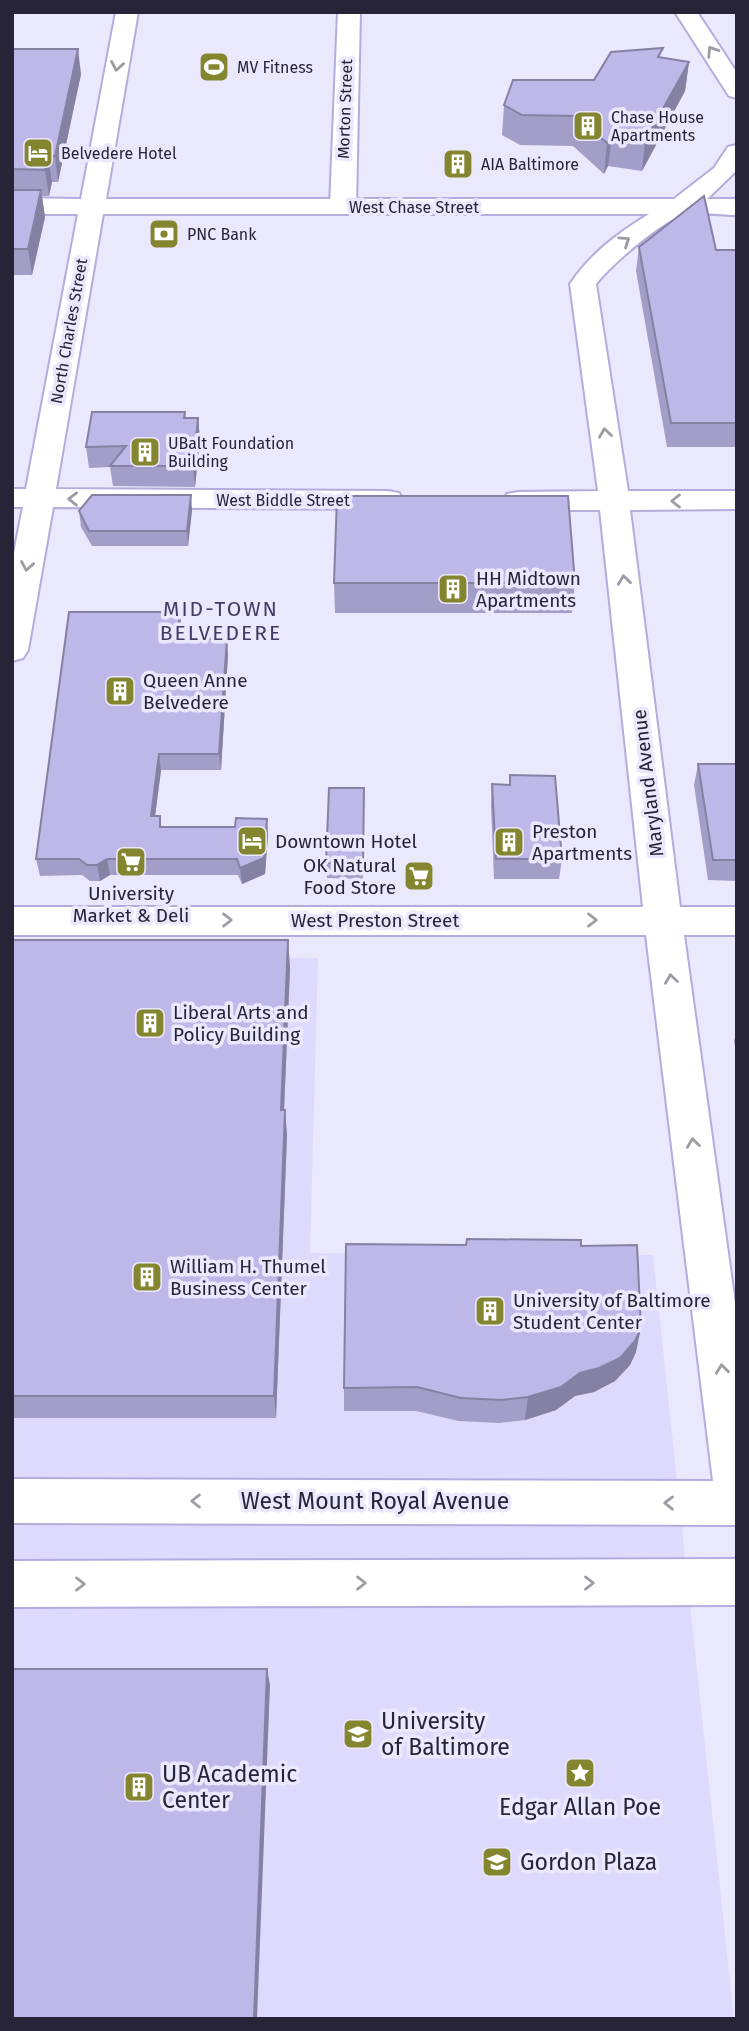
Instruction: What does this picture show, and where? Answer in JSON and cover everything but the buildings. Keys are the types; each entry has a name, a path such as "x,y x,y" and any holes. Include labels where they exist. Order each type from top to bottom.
{"main road":[{"name":"North Charles Street","path":"12,650 26,498 92,206 127,12"},
{"name":"Morton Street","path":"342,206 349,12"},
{"path":"686,12 737,91"},
{"name":"Maryland Avenue","path":"737,152 715,180 604,257 583,284 614,501 664,920 737,1485"},
{"name":"West Chase Street","path":"12,206 737,208"},
{"name":"West Biddle Street","path":"26,498 422,500"},
{"path":"490,500 737,500"},
{"name":"West Preston Street","path":"12,920 737,921"},
{"name":"West Mount Royal Avenue","path":"12,1501 737,1503"},
{"path":"12,1584 737,1582"}],"shaded area":[{"name":"University of Baltimore","path":"12,957 318,958 310,1253 653,1255 734,2019 12,2019"}],"place":[{"name":"MV Fitness","path":"214,67"},
{"name":"Chase House Apartments","path":"588,126"},
{"name":"Belvedere Hotel","path":"38,153"},
{"name":"AIA Baltimore","path":"458,164"},
{"name":"PNC Bank","path":"164,234"},
{"name":"UBalt Foundation Building","path":"145,452"},
{"name":"HH Midtown Apartments","path":"453,589"},
{"name":"Queen Anne Belvedere","path":"120,691"},
{"name":"Downtown Hotel","path":"252,841"},
{"name":"Preston Apartments","path":"509,842"},
{"name":"University Market & Deli","path":"131,862"},
{"name":"OK Natural Food Store","path":"419,876"},
{"name":"Liberal Arts and Policy Building","path":"150,1023"},
{"name":"William H. Thumel Business Center","path":"147,1277"},
{"name":"University of Baltimore Student Center","path":"490,1311"},
{"name":"University of Baltimore","path":"358,1734"},
{"name":"Edgar Allan Poe","path":"580,1773"},
{"name":"UB Academic Center","path":"139,1787"},
{"name":"Gordon Plaza","path":"497,1862"}],"district":[{"name":"MID-TOWN BELVEDERE","path":"221,621"}]}
